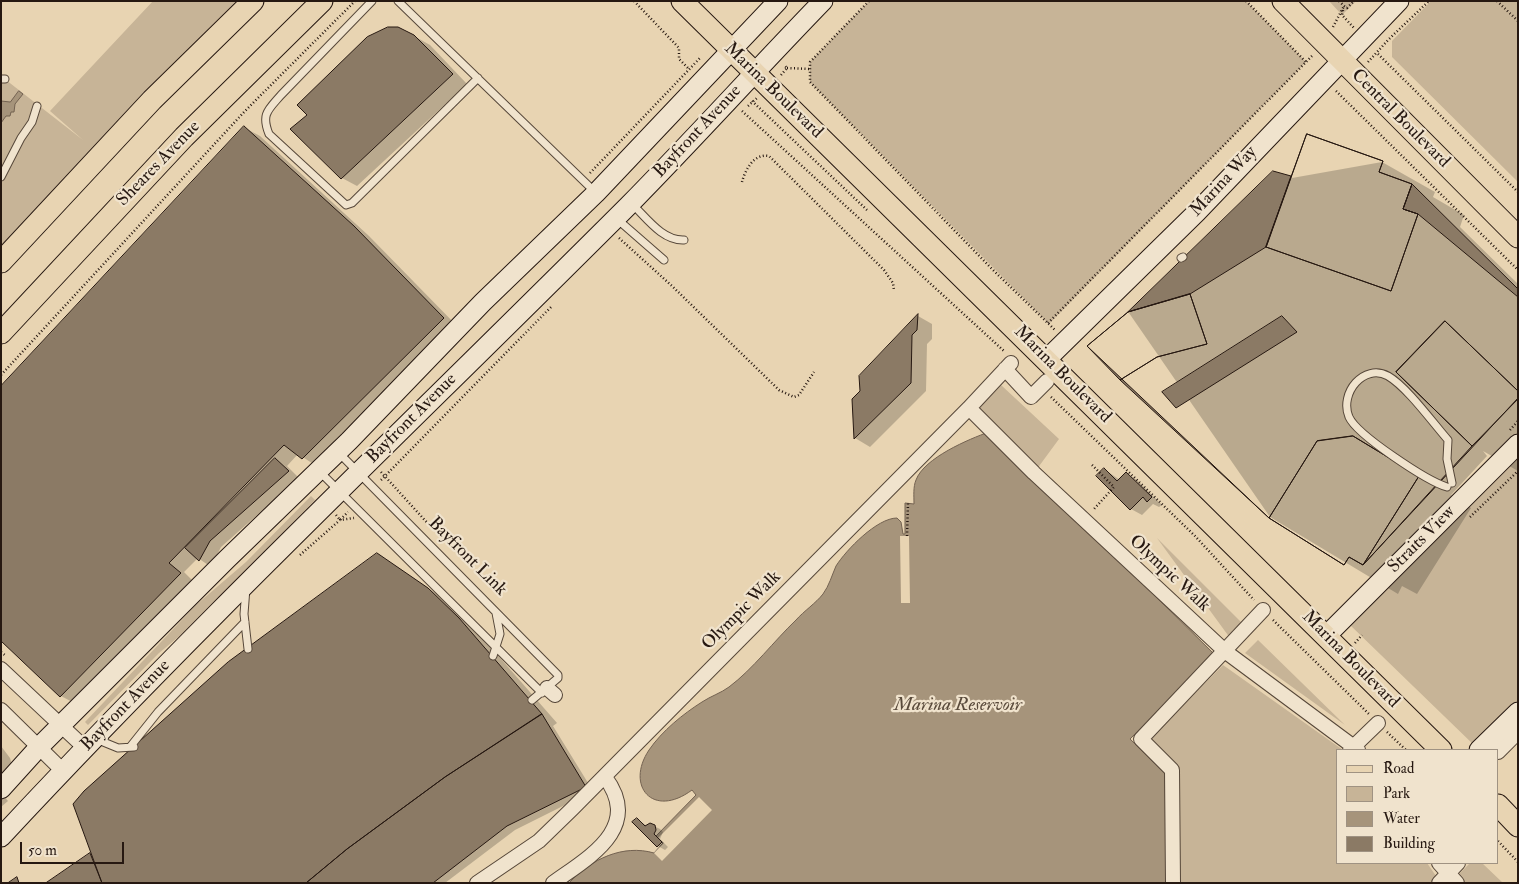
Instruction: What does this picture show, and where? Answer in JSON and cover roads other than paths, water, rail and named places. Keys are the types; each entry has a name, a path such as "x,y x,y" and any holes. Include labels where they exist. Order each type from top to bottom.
{"main road":[{"path":"1,262 152,100 253,1"},
{"name":"Sheares Avenue","path":"1,333 184,137 322,1"},
{"name":"Marina Boulevard","path":"682,1 1442,749"},
{"name":"Bayfront Avenue","path":"1,790 39,747 338,452 483,302 590,186 732,49 778,1"},
{"name":"Bayfront Avenue","path":"1,837 62,770 247,581 359,473 616,218 823,1"},
{"name":"Central Boulevard","path":"1283,1 1518,237"},
{"name":"Marina Way","path":"1046,360 1196,212 1398,1"},
{"name":"Straits View","path":"1326,636 1518,444"},
{"path":"1480,749 1518,712"},
{"path":"1499,806 1518,826"}],"street":[{"name":"Olympic Walk","path":"477,883 539,841 969,408 1008,363 1032,397 1044,384"},
{"name":"Olympic Walk","path":"969,408 1084,520 1226,652 1355,749"},
{"path":"1173,883 1172,770 1141,739 1226,652 1263,610"},
{"path":"1,669 61,725 90,743"},
{"path":"1,710 62,770"},
{"path":"1355,749 1378,723"},
{"path":"1499,751 1518,732"},
{"path":"553,883 602,847 612,832 617,817 618,803 614,789 604,777"},
{"path":"1446,876 1457,864"}],"lane":[{"path":"372,1 281,94 267,111 264,122 269,134 346,205 352,204 478,78"},
{"path":"398,1 590,186"},
{"path":"1,177 21,138 32,122 37,106"},
{"path":"630,203 666,236 675,240 684,240"},
{"path":"616,218 664,260"},
{"path":"1373,372 1390,377 1399,384 1448,440 1449,485 1414,471 1357,428 1349,416 1347,406 1353,386 1363,375 1373,372"},
{"name":"Bayfront Link","path":"338,452 558,674 558,678 548,692"},
{"path":"318,470 497,648 548,692 532,700"},
{"path":"247,581 245,622 248,649"},
{"path":"493,656 500,634 496,612"},
{"path":"90,743 133,747 158,712 245,622"}],"water":[{"path":"19,91 23,94 15,104 14,112 11,112 10,116 6,116 1,123 1,101 10,102"},
{"name":"Marina Reservoir","path":"989,432 1214,654 1130,739 1165,773 1167,883 569,883 587,867 619,852 642,851 654,853 663,843 656,836 696,795 692,790 678,798 665,801 655,800 647,794 642,786 640,776 642,763 654,743 680,717 729,687 746,672 823,594 836,566 863,536 880,523 897,518 901,522 903,534 905,534 905,503 914,504 916,480 928,464 948,450"}]}
